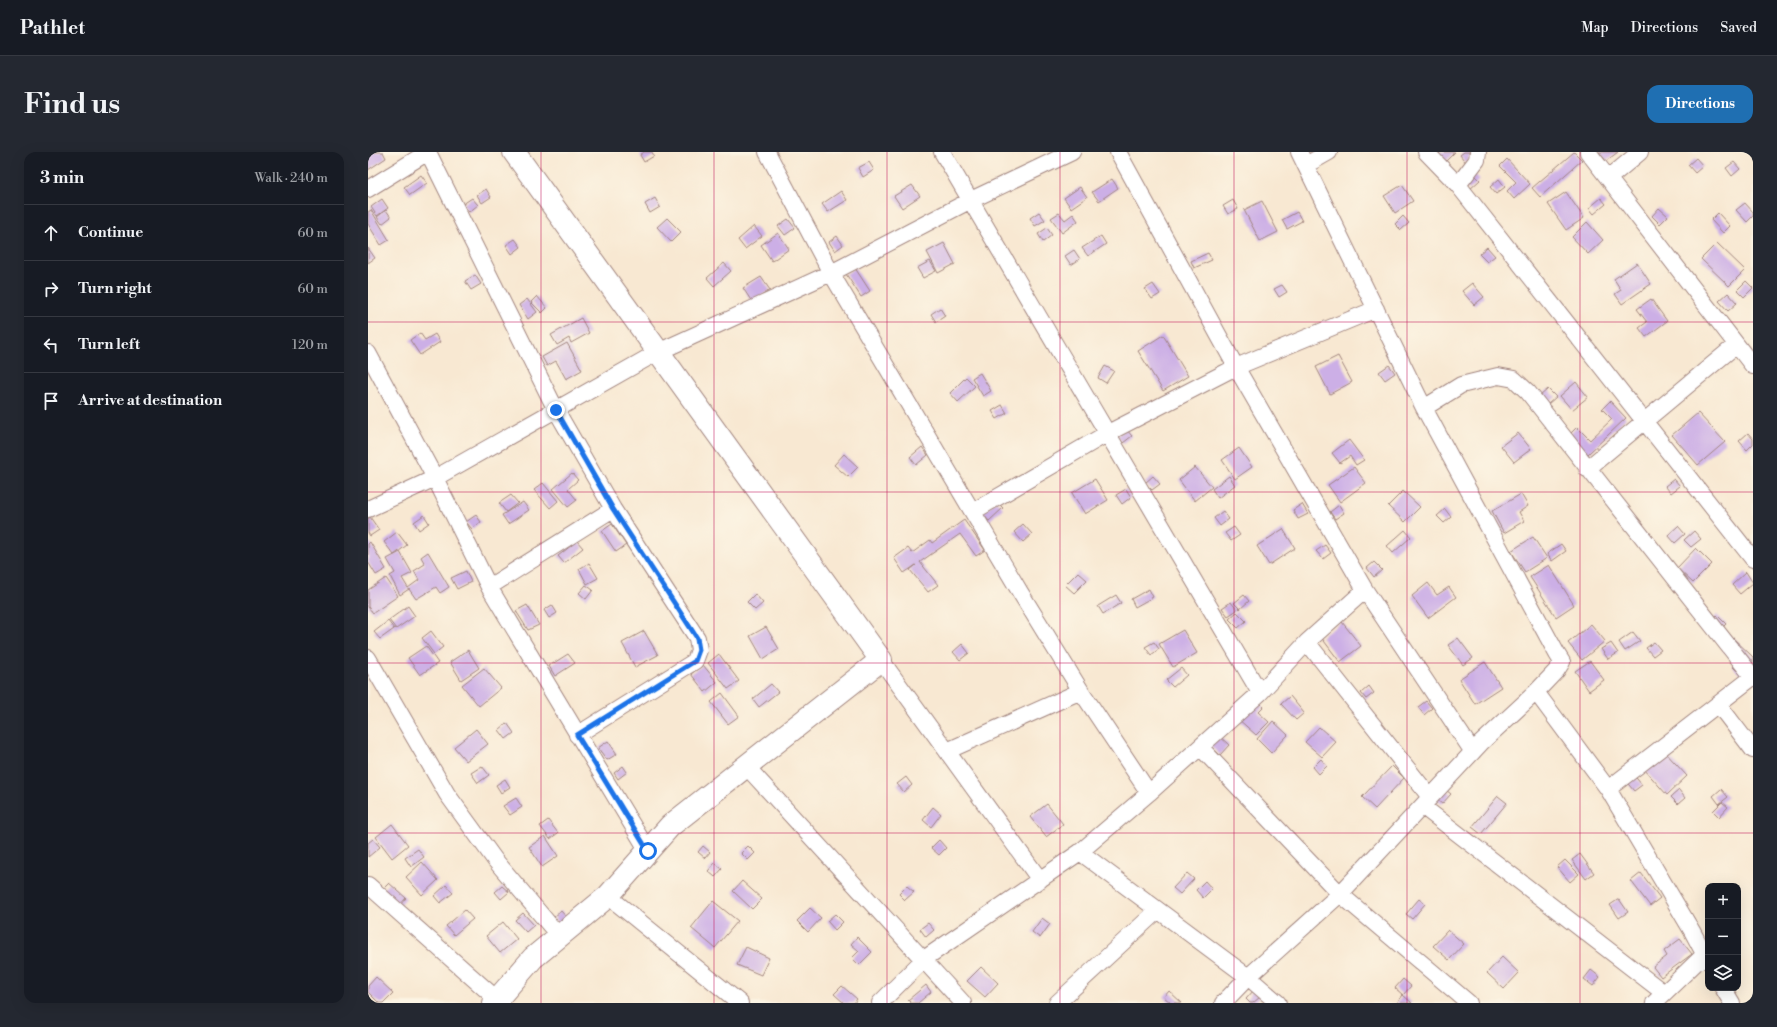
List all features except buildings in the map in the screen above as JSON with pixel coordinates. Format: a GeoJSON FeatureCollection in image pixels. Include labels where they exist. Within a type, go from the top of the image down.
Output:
{"type":"FeatureCollection","features":[{"type":"Feature","properties":{"kind":"street"},"geometry":{"type":"LineString","coordinates":[[368,189],[428,152],[556,410],[613,509],[697,638],[699,650],[695,661],[577,735]]}},
{"type":"Feature","properties":{"kind":"street"},"geometry":{"type":"LineString","coordinates":[[514,152],[1040,880]]}},
{"type":"Feature","properties":{"kind":"street"},"geometry":{"type":"LineString","coordinates":[[767,152],[831,272],[1081,691],[1149,793]]}},
{"type":"Feature","properties":{"kind":"street"},"geometry":{"type":"LineString","coordinates":[[942,152],[1260,693]]}},
{"type":"Feature","properties":{"kind":"street"},"geometry":{"type":"LineString","coordinates":[[368,509],[435,478],[658,352],[831,272],[971,200],[1072,152]]}},
{"type":"Feature","properties":{"kind":"street"},"geometry":{"type":"LineString","coordinates":[[1118,152],[1236,367],[1365,590],[1473,752]]}},
{"type":"Feature","properties":{"kind":"street"},"geometry":{"type":"LineString","coordinates":[[1223,1003],[1248,977],[1340,894],[1473,752],[1536,692],[1557,670],[1562,662],[1424,408],[1303,159],[1329,152]]}},
{"type":"Feature","properties":{"kind":"street"},"geometry":{"type":"LineString","coordinates":[[1426,152],[1458,185],[1753,559]]}},
{"type":"Feature","properties":{"kind":"street"},"geometry":{"type":"LineString","coordinates":[[1458,185],[1477,160],[1478,152]]}},
{"type":"Feature","properties":{"kind":"street"},"geometry":{"type":"LineString","coordinates":[[1588,152],[1753,366]]}},
{"type":"Feature","properties":{"kind":"street"},"geometry":{"type":"LineString","coordinates":[[1609,178],[1640,152]]}},
{"type":"Feature","properties":{"kind":"street"},"geometry":{"type":"LineString","coordinates":[[974,511],[1108,433],[1236,367],[1376,309]]}},
{"type":"Feature","properties":{"kind":"street"},"geometry":{"type":"LineString","coordinates":[[1587,469],[1736,345]]}},
{"type":"Feature","properties":{"kind":"street"},"geometry":{"type":"LineString","coordinates":[[368,353],[435,478],[489,586],[577,735],[648,851]]}},
{"type":"Feature","properties":{"kind":"street"},"geometry":{"type":"LineString","coordinates":[[1424,408],[1461,386],[1498,376],[1514,379],[1528,392],[1587,469],[1753,677],[1608,789]]}},
{"type":"Feature","properties":{"kind":"street"},"geometry":{"type":"LineString","coordinates":[[489,586],[613,509]]}},
{"type":"Feature","properties":{"kind":"street"},"geometry":{"type":"LineString","coordinates":[[880,1003],[924,959],[1080,852],[1149,793],[1260,693],[1307,642],[1365,590]]}},
{"type":"Feature","properties":{"kind":"street"},"geometry":{"type":"LineString","coordinates":[[1307,642],[1426,802],[1659,998],[1705,959]]}},
{"type":"Feature","properties":{"kind":"street"},"geometry":{"type":"LineString","coordinates":[[368,658],[447,794],[495,860],[560,936]]}},
{"type":"Feature","properties":{"kind":"street"},"geometry":{"type":"LineString","coordinates":[[368,885],[497,1002],[533,958],[608,896],[670,826],[881,660]]}},
{"type":"Feature","properties":{"kind":"street"},"geometry":{"type":"LineString","coordinates":[[947,751],[1081,691]]}},
{"type":"Feature","properties":{"kind":"street"},"geometry":{"type":"LineString","coordinates":[[1536,692],[1608,789],[1692,931],[1705,956]]}},
{"type":"Feature","properties":{"kind":"street"},"geometry":{"type":"LineString","coordinates":[[1718,704],[1753,750]]}},
{"type":"Feature","properties":{"kind":"street"},"geometry":{"type":"LineString","coordinates":[[1200,747],[1340,894],[1469,1003]]}},
{"type":"Feature","properties":{"kind":"street"},"geometry":{"type":"LineString","coordinates":[[746,766],[963,1003]]}},
{"type":"Feature","properties":{"kind":"street"},"geometry":{"type":"LineString","coordinates":[[1080,852],[1248,977],[1278,1003]]}},
{"type":"Feature","properties":{"kind":"street"},"geometry":{"type":"LineString","coordinates":[[608,896],[740,1003]]}},
{"type":"Feature","properties":{"kind":"street"},"geometry":{"type":"LineString","coordinates":[[1057,1003],[1158,910]]}},
{"type":"Feature","properties":{"kind":"street"},"geometry":{"type":"LineString","coordinates":[[1725,991],[1732,1003]]}},
{"type":"Feature","properties":{"kind":"route"},"geometry":{"type":"LineString","coordinates":[[556,410],[613,509],[697,638],[699,650],[695,661],[577,735],[648,851]]}}]}
